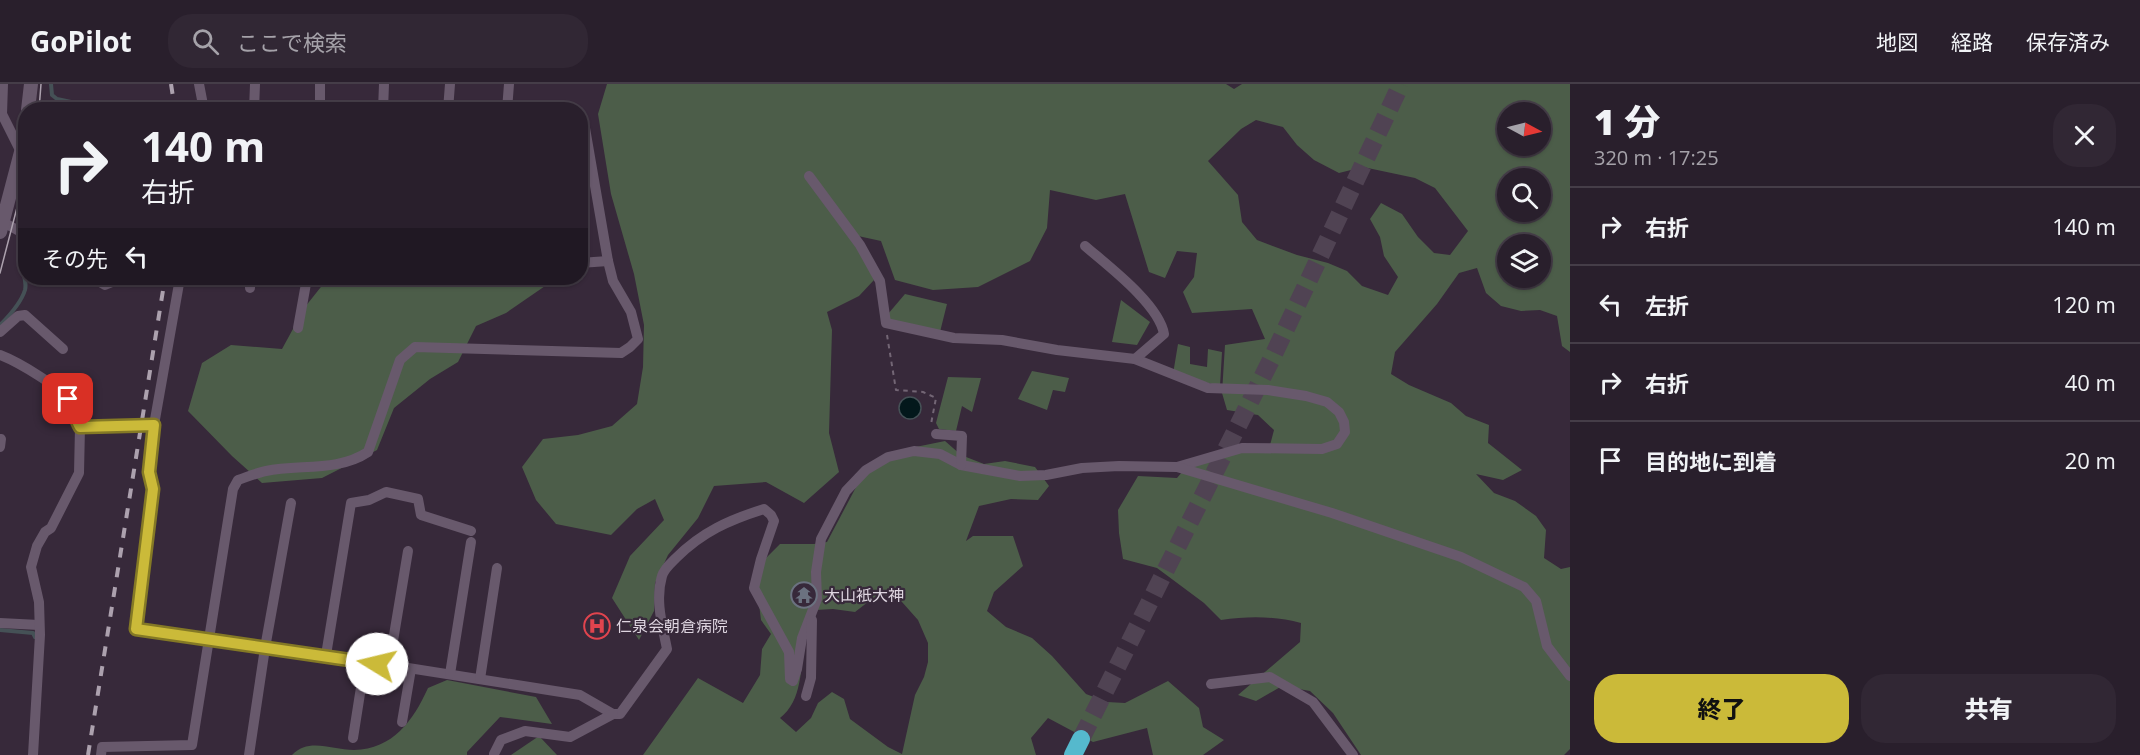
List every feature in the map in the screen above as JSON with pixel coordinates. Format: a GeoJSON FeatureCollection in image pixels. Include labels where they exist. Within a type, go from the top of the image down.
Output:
{"type":"FeatureCollection","features":[{"type":"Feature","properties":{"kind":"main road"},"geometry":{"type":"LineString","coordinates":[[29,102],[31,84]]}},
{"type":"Feature","properties":{"kind":"main road"},"geometry":{"type":"LineString","coordinates":[[1,227],[18,163]]}},
{"type":"Feature","properties":{"kind":"street"},"geometry":{"type":"LineString","coordinates":[[3,84],[2,114],[18,146]]}},
{"type":"Feature","properties":{"kind":"street"},"geometry":{"type":"LineString","coordinates":[[199,84],[202,102]]}},
{"type":"Feature","properties":{"kind":"street"},"geometry":{"type":"LineString","coordinates":[[254,102],[255,84]]}},
{"type":"Feature","properties":{"kind":"street"},"geometry":{"type":"LineString","coordinates":[[320,84],[320,102]]}},
{"type":"Feature","properties":{"kind":"street"},"geometry":{"type":"LineString","coordinates":[[383,102],[384,84]]}},
{"type":"Feature","properties":{"kind":"street"},"geometry":{"type":"LineString","coordinates":[[449,102],[450,84]]}},
{"type":"Feature","properties":{"kind":"street"},"geometry":{"type":"LineString","coordinates":[[507,102],[508,84]]}},
{"type":"Feature","properties":{"kind":"street"},"geometry":{"type":"LineString","coordinates":[[101,755],[102,747],[192,745],[232,489],[238,480],[266,471],[340,464],[358,459],[368,452],[400,360],[415,347],[621,353],[638,339],[631,312],[613,281],[588,145]]}},
{"type":"Feature","properties":{"kind":"street"},"geometry":{"type":"LineString","coordinates":[[809,176],[860,245],[880,281],[886,322],[954,338],[1002,340],[1057,350],[1135,359],[1208,388],[1268,390],[1306,396],[1327,402],[1339,412],[1344,422],[1345,432],[1337,444],[1322,449],[1242,448],[1177,467]]}},
{"type":"Feature","properties":{"kind":"street"},"geometry":{"type":"LineString","coordinates":[[1,227],[18,230]]}},
{"type":"Feature","properties":{"kind":"street"},"geometry":{"type":"LineString","coordinates":[[1084,246],[1129,284],[1162,323],[1164,333],[1135,359]]}},
{"type":"Feature","properties":{"kind":"street"},"geometry":{"type":"LineString","coordinates":[[588,262],[608,261]]}},
{"type":"Feature","properties":{"kind":"street"},"geometry":{"type":"LineString","coordinates":[[179,285],[154,425],[149,472],[153,489],[136,629],[580,694],[613,714]]}},
{"type":"Feature","properties":{"kind":"street"},"geometry":{"type":"LineString","coordinates":[[298,328],[306,285]]}},
{"type":"Feature","properties":{"kind":"street"},"geometry":{"type":"LineString","coordinates":[[0,332],[18,316],[26,315],[63,349]]}},
{"type":"Feature","properties":{"kind":"street"},"geometry":{"type":"LineString","coordinates":[[0,356],[41,377],[68,399],[72,403],[80,427],[79,473],[51,528],[45,532],[37,546],[32,563],[31,571],[39,602],[39,674],[33,755]]}},
{"type":"Feature","properties":{"kind":"street"},"geometry":{"type":"LineString","coordinates":[[80,427],[154,425]]}},
{"type":"Feature","properties":{"kind":"street"},"geometry":{"type":"LineString","coordinates":[[936,434],[962,436],[961,465]]}},
{"type":"Feature","properties":{"kind":"street"},"geometry":{"type":"LineString","coordinates":[[0,447],[1,439]]}},
{"type":"Feature","properties":{"kind":"street"},"geometry":{"type":"LineString","coordinates":[[494,754],[501,740],[525,731],[570,737],[613,714],[620,714],[667,649],[659,608],[659,588],[663,572],[690,544],[718,526],[764,509],[771,515],[774,522],[754,588],[789,652],[790,679],[793,681],[798,669],[802,638],[817,599],[816,572],[821,539],[846,491],[866,470],[888,457],[914,452],[940,454],[961,465],[1020,476],[1046,475],[1082,468],[1177,467],[1332,513],[1461,557],[1524,587],[1536,601],[1547,646],[1570,676]]}},
{"type":"Feature","properties":{"kind":"street"},"geometry":{"type":"LineString","coordinates":[[326,655],[351,503],[369,500],[386,492],[418,499],[421,515],[471,536],[450,674]]}},
{"type":"Feature","properties":{"kind":"street"},"geometry":{"type":"LineString","coordinates":[[249,755],[265,648],[291,503]]}},
{"type":"Feature","properties":{"kind":"street"},"geometry":{"type":"LineString","coordinates":[[389,665],[408,551]]}},
{"type":"Feature","properties":{"kind":"street"},"geometry":{"type":"LineString","coordinates":[[480,679],[497,568]]}},
{"type":"Feature","properties":{"kind":"street"},"geometry":{"type":"LineString","coordinates":[[806,696],[811,678],[812,614]]}},
{"type":"Feature","properties":{"kind":"street"},"geometry":{"type":"LineString","coordinates":[[0,623],[39,624]]}},
{"type":"Feature","properties":{"kind":"street"},"geometry":{"type":"LineString","coordinates":[[353,738],[365,662]]}},
{"type":"Feature","properties":{"kind":"street"},"geometry":{"type":"LineString","coordinates":[[402,722],[411,669]]}},
{"type":"Feature","properties":{"kind":"street"},"geometry":{"type":"LineString","coordinates":[[1211,684],[1270,677],[1313,702],[1353,755]]}},
{"type":"Feature","properties":{"kind":"path"},"geometry":{"type":"LineString","coordinates":[[886,322],[896,390],[923,392],[936,398],[931,425],[936,434]]}},
{"type":"Feature","properties":{"kind":"green space"},"geometry":{"type":"Polygon","coordinates":[[[607,84],[1226,84],[1234,89],[1242,84],[1570,84],[1570,352],[1562,346],[1557,316],[1540,310],[1521,311],[1501,306],[1486,293],[1477,268],[1459,273],[1437,304],[1395,352],[1391,374],[1409,385],[1451,403],[1466,416],[1489,425],[1488,443],[1522,470],[1503,480],[1476,474],[1494,493],[1515,501],[1536,516],[1546,530],[1544,558],[1561,569],[1570,567],[1570,749],[1564,755],[1361,755],[1333,713],[1310,691],[1282,686],[1256,701],[1238,695],[1300,642],[1301,623],[1261,617],[1221,620],[1204,603],[1157,568],[1123,559],[1118,510],[1138,476],[1177,478],[1193,459],[1269,449],[1274,430],[1258,415],[1227,410],[1222,393],[1225,345],[1265,339],[1252,309],[1192,313],[1183,292],[1194,277],[1197,253],[1177,251],[1165,278],[1149,272],[1125,194],[1096,200],[1050,190],[1047,228],[1030,261],[978,287],[933,290],[895,280],[881,241],[858,236],[874,280],[859,296],[827,312],[832,330],[829,433],[839,472],[804,503],[766,482],[714,486],[698,518],[668,555],[655,583],[654,611],[639,640],[612,598],[630,556],[664,520],[655,499],[637,509],[611,535],[556,524],[536,500],[522,467],[543,439],[578,435],[612,426],[637,404],[643,367],[644,325],[634,274],[611,194],[598,114],[607,84]],[[1256,120],[1241,129],[1208,161],[1238,195],[1242,222],[1257,240],[1297,255],[1328,263],[1347,271],[1362,286],[1388,295],[1398,277],[1384,256],[1380,237],[1370,219],[1381,203],[1402,214],[1418,237],[1434,253],[1450,255],[1468,231],[1435,188],[1415,178],[1363,167],[1339,173],[1314,160],[1297,145],[1283,127],[1256,120]]]}},
{"type":"Feature","properties":{"kind":"green space"},"geometry":{"type":"Polygon","coordinates":[[[322,285],[547,285],[506,313],[476,326],[458,362],[430,379],[394,408],[377,450],[322,478],[262,483],[188,411],[202,363],[231,345],[282,349],[305,307],[322,285]]]}},
{"type":"Feature","properties":{"kind":"green space"},"geometry":{"type":"Polygon","coordinates":[[[905,294],[947,304],[940,332],[888,320],[888,314],[905,294]]]}},
{"type":"Feature","properties":{"kind":"green space"},"geometry":{"type":"Polygon","coordinates":[[[1121,300],[1150,322],[1137,345],[1112,342],[1121,300]]]}},
{"type":"Feature","properties":{"kind":"green space"},"geometry":{"type":"Polygon","coordinates":[[[1178,344],[1190,347],[1190,364],[1207,367],[1208,349],[1222,352],[1220,386],[1173,374],[1178,344]]]}},
{"type":"Feature","properties":{"kind":"green space"},"geometry":{"type":"Polygon","coordinates":[[[1032,371],[1069,378],[1065,392],[1053,390],[1047,410],[1018,399],[1032,371]]]}},
{"type":"Feature","properties":{"kind":"green space"},"geometry":{"type":"Polygon","coordinates":[[[948,377],[981,378],[972,412],[962,406],[956,431],[939,429],[936,423],[948,377]]]}},
{"type":"Feature","properties":{"kind":"green space"},"geometry":{"type":"Polygon","coordinates":[[[945,441],[961,455],[984,464],[1005,461],[1035,467],[1049,486],[1038,500],[1011,499],[979,506],[966,541],[973,536],[1013,536],[1023,566],[994,592],[987,611],[1006,627],[1032,638],[1052,656],[1086,694],[1107,702],[1125,703],[1168,681],[1199,708],[1203,727],[1224,740],[1203,755],[1153,755],[1147,728],[1093,742],[1048,718],[1031,738],[1036,755],[643,755],[698,678],[743,703],[760,675],[762,649],[771,634],[761,620],[757,588],[765,559],[780,544],[827,542],[863,474],[891,452],[945,441]],[[884,595],[868,602],[855,612],[833,609],[816,610],[806,638],[797,693],[787,711],[780,718],[796,732],[811,718],[818,703],[832,692],[844,699],[850,719],[888,747],[902,754],[915,695],[928,662],[928,643],[918,620],[902,602],[884,595]]]}},
{"type":"Feature","properties":{"kind":"green space"},"geometry":{"type":"Polygon","coordinates":[[[447,680],[536,697],[552,724],[500,717],[467,752],[467,755],[292,755],[306,747],[313,746],[354,750],[380,745],[391,739],[408,722],[428,688],[447,680]]]}},
{"type":"Feature","properties":{"kind":"green space"},"geometry":{"type":"Polygon","coordinates":[[[539,736],[557,755],[511,755],[539,736]]]}},
{"type":"Feature","properties":{"kind":"shaded area"},"geometry":{"type":"Polygon","coordinates":[[[910,397],[918,400],[921,408],[918,416],[910,419],[902,416],[899,408],[902,400],[910,397]]]}},
{"type":"Feature","properties":{"kind":"waterway"},"geometry":{"type":"LineString","coordinates":[[51,84],[52,95],[57,99],[71,102]]}},
{"type":"Feature","properties":{"kind":"waterway"},"geometry":{"type":"LineString","coordinates":[[0,325],[18,304],[26,285]]}},
{"type":"Feature","properties":{"kind":"waterway"},"geometry":{"type":"LineString","coordinates":[[0,630],[33,633],[35,637]]}},
{"type":"Feature","properties":{"kind":"tunnel"},"geometry":{"type":"LineString","coordinates":[[1081,739],[1273,356],[1401,84]]}},
{"type":"Feature","properties":{"kind":"tram line"},"geometry":{"type":"LineString","coordinates":[[40,102],[41,84]]}},
{"type":"Feature","properties":{"kind":"tram line"},"geometry":{"type":"LineString","coordinates":[[0,273],[18,204]]}},
{"type":"Feature","properties":{"kind":"railway"},"geometry":{"type":"LineString","coordinates":[[171,84],[174,102]]}},
{"type":"Feature","properties":{"kind":"railway"},"geometry":{"type":"LineString","coordinates":[[88,755],[164,285]]}},
{"type":"Feature","properties":{"kind":"place","name":"大山衹大神"},"geometry":{"type":"Point","coordinates":[804,595]}},
{"type":"Feature","properties":{"kind":"place","name":"仁泉会朝倉病院"},"geometry":{"type":"Point","coordinates":[597,626]}},
{"type":"Feature","properties":{"kind":"route"},"geometry":{"type":"LineString","coordinates":[[68,399],[72,403],[80,427],[154,425],[149,472],[153,489],[136,629],[377,664]]}}]}
